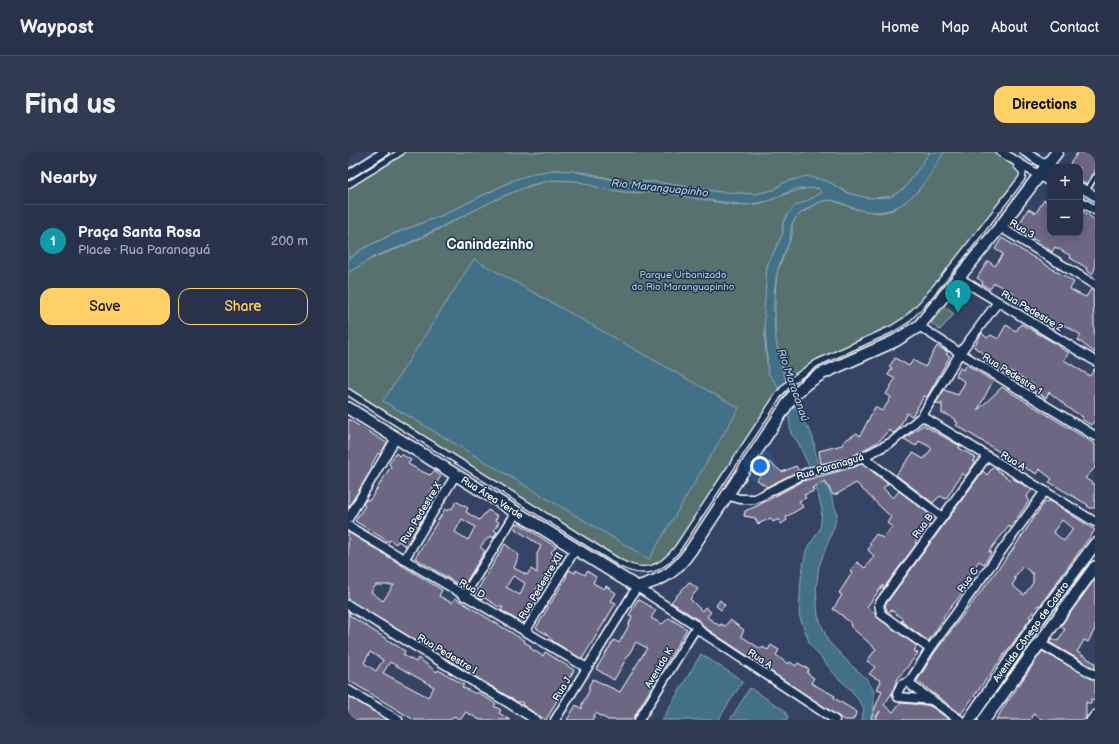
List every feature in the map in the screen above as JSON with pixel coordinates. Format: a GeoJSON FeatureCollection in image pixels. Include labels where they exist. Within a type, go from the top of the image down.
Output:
{"type":"FeatureCollection","features":[{"type":"Feature","properties":{"kind":"main road"},"geometry":{"type":"LineString","coordinates":[[1048,164],[1057,152]]}},
{"type":"Feature","properties":{"kind":"main road"},"geometry":{"type":"LineString","coordinates":[[637,587],[664,578],[680,566],[792,397],[807,383],[821,374],[895,341],[919,326],[1000,227],[1047,166]]}},
{"type":"Feature","properties":{"kind":"main road","name":"Rua Área Verde"},"geometry":{"type":"LineString","coordinates":[[348,408],[637,587]]}},
{"type":"Feature","properties":{"kind":"main road","name":"Avenida Cônego de Castro"},"geometry":{"type":"LineString","coordinates":[[969,720],[1036,623],[1095,544]]}},
{"type":"Feature","properties":{"kind":"main road","name":"Avenida Cônego de Castro"},"geometry":{"type":"LineString","coordinates":[[984,720],[1095,567]]}},
{"type":"Feature","properties":{"kind":"main road"},"geometry":{"type":"LineString","coordinates":[[1036,623],[1048,630]]}},
{"type":"Feature","properties":{"kind":"street"},"geometry":{"type":"LineString","coordinates":[[348,176],[384,152]]}},
{"type":"Feature","properties":{"kind":"street"},"geometry":{"type":"LineString","coordinates":[[348,185],[401,152]]}},
{"type":"Feature","properties":{"kind":"street"},"geometry":{"type":"LineString","coordinates":[[348,392],[627,567],[642,570],[660,566],[677,550],[780,392],[817,363],[892,330],[916,312],[960,258],[1023,176],[1022,169],[994,152]]}},
{"type":"Feature","properties":{"kind":"street"},"geometry":{"type":"LineString","coordinates":[[1001,152],[1047,180]]}},
{"type":"Feature","properties":{"kind":"street"},"geometry":{"type":"LineString","coordinates":[[1025,152],[1047,166]]}},
{"type":"Feature","properties":{"kind":"street"},"geometry":{"type":"LineString","coordinates":[[1048,164],[1052,152]]}},
{"type":"Feature","properties":{"kind":"street"},"geometry":{"type":"LineString","coordinates":[[1083,189],[1095,196]]}},
{"type":"Feature","properties":{"kind":"street"},"geometry":{"type":"LineString","coordinates":[[1083,203],[1095,210]]}},
{"type":"Feature","properties":{"kind":"street","name":"Rua 3"},"geometry":{"type":"LineString","coordinates":[[1000,227],[1095,285]]}},
{"type":"Feature","properties":{"kind":"street","name":"Rua Pedestre 2"},"geometry":{"type":"LineString","coordinates":[[959,278],[1095,361]]}},
{"type":"Feature","properties":{"kind":"street","name":"Rua Paranaguá"},"geometry":{"type":"LineString","coordinates":[[726,495],[740,499],[755,499],[808,472],[853,462],[864,458],[892,442],[922,416],[960,353],[998,302]]}},
{"type":"Feature","properties":{"kind":"street","name":"Rua Pedestre 1"},"geometry":{"type":"LineString","coordinates":[[919,326],[1095,436]]}},
{"type":"Feature","properties":{"kind":"street","name":"Rua A"},"geometry":{"type":"LineString","coordinates":[[922,416],[1095,522]]}},
{"type":"Feature","properties":{"kind":"street"},"geometry":{"type":"LineString","coordinates":[[348,519],[396,438]]}},
{"type":"Feature","properties":{"kind":"street","name":"Rua B"},"geometry":{"type":"LineString","coordinates":[[930,649],[881,614],[878,608],[880,602],[987,456]]}},
{"type":"Feature","properties":{"kind":"street"},"geometry":{"type":"LineString","coordinates":[[864,458],[942,517]]}},
{"type":"Feature","properties":{"kind":"street","name":"Rua Pedestre X"},"geometry":{"type":"LineString","coordinates":[[404,560],[456,476]]}},
{"type":"Feature","properties":{"kind":"street","name":"Rua C"},"geometry":{"type":"LineString","coordinates":[[932,700],[898,697],[898,689],[910,682],[930,649],[1045,491]]}},
{"type":"Feature","properties":{"kind":"street"},"geometry":{"type":"LineString","coordinates":[[464,596],[516,513]]}},
{"type":"Feature","properties":{"kind":"street","name":"Rua D"},"geometry":{"type":"LineString","coordinates":[[348,526],[587,668]]}},
{"type":"Feature","properties":{"kind":"street","name":"Rua Pedestre XII"},"geometry":{"type":"LineString","coordinates":[[525,632],[575,550]]}},
{"type":"Feature","properties":{"kind":"street"},"geometry":{"type":"LineString","coordinates":[[587,668],[637,587]]}},
{"type":"Feature","properties":{"kind":"street","name":"Rua Área Verde"},"geometry":{"type":"LineString","coordinates":[[637,587],[696,626]]}},
{"type":"Feature","properties":{"kind":"street","name":"Rua Pedestre I"},"geometry":{"type":"LineString","coordinates":[[348,605],[536,720]]}},
{"type":"Feature","properties":{"kind":"street","name":"Rua A"},"geometry":{"type":"LineString","coordinates":[[696,626],[700,631],[835,720]]}},
{"type":"Feature","properties":{"kind":"street","name":"Avenida K"},"geometry":{"type":"LineString","coordinates":[[639,720],[696,626]]}},
{"type":"Feature","properties":{"kind":"street"},"geometry":{"type":"LineString","coordinates":[[1039,643],[1095,675]]}},
{"type":"Feature","properties":{"kind":"street","name":"Rua J"},"geometry":{"type":"LineString","coordinates":[[555,720],[587,668]]}},
{"type":"Feature","properties":{"kind":"street"},"geometry":{"type":"LineString","coordinates":[[910,682],[960,720]]}},
{"type":"Feature","properties":{"kind":"street"},"geometry":{"type":"LineString","coordinates":[[348,690],[398,720]]}},
{"type":"Feature","properties":{"kind":"street"},"geometry":{"type":"LineString","coordinates":[[1091,720],[1095,715]]}},
{"type":"Feature","properties":{"kind":"lane"},"geometry":{"type":"LineString","coordinates":[[1083,189],[1095,177]]}},
{"type":"Feature","properties":{"kind":"green space"},"geometry":{"type":"Polygon","coordinates":[[[401,152],[930,152],[905,188],[891,197],[867,198],[848,193],[827,181],[783,183],[774,190],[755,194],[720,192],[656,182],[623,182],[588,173],[555,170],[514,180],[441,216],[393,234],[362,249],[348,260],[348,185],[401,152]]]}},
{"type":"Feature","properties":{"kind":"green space"},"geometry":{"type":"Polygon","coordinates":[[[944,152],[994,152],[1022,169],[1023,176],[906,320],[817,363],[787,385],[775,338],[775,294],[777,272],[792,235],[792,224],[798,215],[820,202],[829,199],[856,209],[879,213],[893,210],[918,191],[944,152]]]}},
{"type":"Feature","properties":{"kind":"green space","name":"Parque Urbanizado do Rio Maranguapinho"},"geometry":{"type":"Polygon","coordinates":[[[552,180],[576,181],[624,192],[669,193],[716,202],[745,205],[764,202],[790,192],[808,188],[818,188],[822,192],[804,203],[783,223],[783,233],[767,266],[765,340],[768,373],[776,383],[780,393],[677,549],[660,566],[634,569],[348,392],[348,273],[369,260],[406,245],[495,200],[533,185],[552,180]]]}},
{"type":"Feature","properties":{"kind":"green space"},"geometry":{"type":"Polygon","coordinates":[[[945,307],[954,314],[940,330],[931,323],[945,307]]]}},
{"type":"Feature","properties":{"kind":"water","name":"Rio Maranguapinho"},"geometry":{"type":"Polygon","coordinates":[[[930,152],[944,152],[936,166],[918,190],[908,200],[896,207],[883,211],[868,211],[828,200],[820,202],[804,211],[794,220],[792,224],[789,242],[777,273],[774,320],[778,352],[786,382],[797,410],[813,438],[819,467],[810,469],[798,442],[791,434],[789,417],[780,393],[776,383],[768,373],[764,312],[767,266],[783,233],[783,223],[787,215],[795,206],[813,198],[821,192],[818,188],[795,189],[768,201],[746,205],[691,198],[669,193],[626,192],[603,189],[577,181],[552,180],[531,185],[501,197],[405,245],[375,256],[348,273],[348,260],[362,249],[393,234],[441,216],[514,180],[535,173],[555,170],[572,171],[623,182],[656,182],[720,192],[755,194],[774,190],[783,183],[806,176],[827,181],[848,193],[867,198],[890,197],[905,188],[930,152]]]}},
{"type":"Feature","properties":{"kind":"water"},"geometry":{"type":"Polygon","coordinates":[[[474,259],[739,408],[649,559],[383,401],[474,259]]]}},
{"type":"Feature","properties":{"kind":"water"},"geometry":{"type":"Polygon","coordinates":[[[822,476],[830,492],[837,514],[834,527],[819,566],[816,590],[818,616],[828,641],[866,678],[874,691],[874,720],[862,720],[864,708],[852,691],[837,677],[810,644],[799,615],[801,578],[806,551],[820,529],[822,510],[814,478],[822,476]]]}},
{"type":"Feature","properties":{"kind":"water"},"geometry":{"type":"Polygon","coordinates":[[[701,654],[743,681],[718,720],[662,720],[701,654]]]}},
{"type":"Feature","properties":{"kind":"water"},"geometry":{"type":"Polygon","coordinates":[[[750,688],[784,710],[788,717],[786,720],[730,720],[750,688]]]}},
{"type":"Feature","properties":{"kind":"building"},"geometry":{"type":"Polygon","coordinates":[[[1078,152],[1090,152],[1095,155],[1095,174],[1086,184],[1083,182],[1083,164],[1070,164],[1078,152]]]}},
{"type":"Feature","properties":{"kind":"building"},"geometry":{"type":"Polygon","coordinates":[[[1044,200],[1047,202],[1047,236],[1083,236],[1083,211],[1095,220],[1095,269],[1092,274],[1086,270],[1087,268],[1070,258],[1071,256],[1055,247],[1052,252],[1037,241],[1016,230],[1028,209],[1036,213],[1044,200]]]}},
{"type":"Feature","properties":{"kind":"building"},"geometry":{"type":"Polygon","coordinates":[[[1002,238],[1074,282],[1070,289],[1077,293],[1086,297],[1091,289],[1093,290],[1095,353],[1078,340],[1081,335],[1062,324],[1058,330],[1048,325],[1048,319],[1010,299],[1015,294],[994,283],[990,289],[982,284],[983,282],[977,278],[988,261],[995,266],[1003,254],[995,249],[1002,238]]]}},
{"type":"Feature","properties":{"kind":"building"},"geometry":{"type":"Polygon","coordinates":[[[1021,324],[1060,346],[1059,347],[1069,353],[1064,360],[1090,376],[1095,368],[1095,423],[1093,422],[1091,425],[1081,419],[1083,417],[1065,406],[1049,392],[1046,398],[1033,390],[1035,386],[1016,374],[1006,369],[1004,372],[985,360],[987,356],[974,347],[982,333],[987,338],[991,335],[998,339],[1006,325],[1016,331],[1021,324]]]}},
{"type":"Feature","properties":{"kind":"building"},"geometry":{"type":"Polygon","coordinates":[[[937,346],[948,352],[946,354],[950,356],[927,397],[924,396],[912,416],[907,413],[897,431],[893,433],[889,430],[879,441],[851,457],[821,464],[819,451],[842,445],[844,441],[857,433],[860,436],[875,407],[882,411],[887,404],[891,397],[886,394],[895,379],[888,375],[892,368],[889,367],[895,358],[909,366],[913,360],[925,367],[937,346]]]}},
{"type":"Feature","properties":{"kind":"building"},"geometry":{"type":"Polygon","coordinates":[[[967,365],[993,381],[977,411],[1002,387],[1095,444],[1095,468],[1085,478],[1095,485],[1095,508],[1090,508],[1087,506],[1088,505],[1049,482],[1052,479],[1039,469],[1037,474],[1027,469],[956,425],[958,423],[955,421],[956,420],[946,414],[942,414],[942,403],[940,405],[936,403],[944,390],[958,395],[965,382],[956,376],[960,368],[963,370],[967,365]]]}},
{"type":"Feature","properties":{"kind":"building"},"geometry":{"type":"Polygon","coordinates":[[[348,419],[387,443],[380,455],[378,453],[371,466],[373,467],[348,508],[348,419]]]}},
{"type":"Feature","properties":{"kind":"building"},"geometry":{"type":"Polygon","coordinates":[[[923,425],[960,446],[959,448],[976,458],[973,461],[975,463],[966,476],[962,473],[946,499],[940,496],[933,503],[896,475],[913,453],[924,459],[932,448],[919,441],[916,446],[904,439],[923,425]]]}},
{"type":"Feature","properties":{"kind":"building"},"geometry":{"type":"Polygon","coordinates":[[[396,453],[399,456],[401,454],[411,460],[408,464],[423,472],[430,475],[434,471],[441,476],[430,493],[433,495],[430,499],[433,501],[406,546],[398,541],[396,544],[390,540],[389,542],[355,521],[365,506],[363,504],[366,500],[370,500],[391,466],[389,464],[396,453]]]}},
{"type":"Feature","properties":{"kind":"building"},"geometry":{"type":"Polygon","coordinates":[[[769,462],[782,472],[796,466],[799,471],[767,487],[757,480],[769,462]]]}},
{"type":"Feature","properties":{"kind":"building"},"geometry":{"type":"Polygon","coordinates":[[[862,463],[888,484],[883,488],[893,498],[899,491],[933,517],[929,523],[930,524],[915,542],[917,543],[883,589],[883,585],[867,607],[875,613],[878,618],[917,646],[914,651],[918,653],[897,680],[892,693],[884,705],[893,712],[900,703],[926,705],[932,707],[950,720],[880,720],[876,718],[880,711],[874,720],[871,718],[882,691],[877,689],[881,681],[869,674],[875,667],[867,661],[876,649],[851,627],[850,622],[833,609],[842,595],[839,593],[857,562],[865,568],[874,556],[868,550],[871,545],[869,544],[876,534],[883,538],[892,527],[887,523],[891,517],[856,483],[833,495],[825,481],[812,488],[814,491],[804,495],[806,498],[799,501],[803,507],[786,517],[787,520],[781,524],[779,519],[773,522],[771,518],[758,524],[755,518],[744,516],[745,511],[803,481],[854,467],[862,463]]]}},
{"type":"Feature","properties":{"kind":"building"},"geometry":{"type":"Polygon","coordinates":[[[993,467],[1010,480],[1012,478],[1032,490],[1027,496],[1029,501],[1010,528],[1009,526],[990,550],[989,552],[992,552],[984,564],[979,561],[966,579],[971,582],[943,617],[944,618],[938,628],[928,641],[901,621],[903,619],[891,610],[888,613],[885,605],[983,471],[987,475],[993,467]]]}},
{"type":"Feature","properties":{"kind":"building"},"geometry":{"type":"Polygon","coordinates":[[[456,501],[468,508],[466,512],[479,520],[488,510],[498,516],[495,520],[499,522],[494,530],[497,532],[493,538],[490,536],[480,547],[485,551],[463,587],[415,558],[445,509],[448,511],[450,508],[452,509],[456,501]],[[462,519],[455,532],[468,540],[475,527],[462,519]]]}},
{"type":"Feature","properties":{"kind":"building"},"geometry":{"type":"Polygon","coordinates":[[[1050,501],[1095,530],[1040,606],[1038,605],[1029,617],[1031,618],[961,714],[917,681],[935,652],[1011,552],[1045,502],[1050,501]],[[1062,520],[1053,532],[1064,541],[1073,529],[1062,520]],[[1023,566],[1014,578],[1016,579],[1012,585],[1024,595],[1033,583],[1033,574],[1023,566]]]}},
{"type":"Feature","properties":{"kind":"building"},"geometry":{"type":"Polygon","coordinates":[[[518,523],[556,547],[551,552],[555,557],[554,559],[561,563],[556,570],[551,566],[536,590],[541,593],[523,624],[501,610],[503,607],[499,607],[475,594],[505,544],[519,555],[514,568],[527,575],[531,569],[537,573],[537,554],[541,546],[515,529],[518,523]],[[513,576],[506,587],[520,595],[525,583],[513,576]]]}},
{"type":"Feature","properties":{"kind":"building"},"geometry":{"type":"Polygon","coordinates":[[[348,532],[442,590],[439,596],[452,603],[455,598],[525,641],[524,642],[531,646],[530,648],[543,656],[545,652],[574,670],[546,720],[522,705],[523,702],[517,702],[445,658],[447,655],[434,647],[432,650],[348,600],[348,532]],[[376,585],[371,592],[383,601],[394,585],[376,585]]]}},
{"type":"Feature","properties":{"kind":"building"},"geometry":{"type":"Polygon","coordinates":[[[569,570],[575,573],[576,570],[585,575],[587,571],[596,577],[593,583],[604,589],[606,586],[616,593],[611,601],[616,603],[582,659],[554,642],[546,634],[536,628],[567,576],[569,570]]]}},
{"type":"Feature","properties":{"kind":"building"},"geometry":{"type":"Polygon","coordinates":[[[1095,579],[1095,629],[1088,642],[1084,640],[1077,652],[1095,663],[1095,669],[1049,642],[1052,638],[1058,641],[1065,629],[1060,627],[1095,579]]]}},
{"type":"Feature","properties":{"kind":"building"},"geometry":{"type":"Polygon","coordinates":[[[689,582],[698,589],[690,599],[702,611],[705,607],[711,612],[707,617],[720,626],[721,624],[725,626],[730,620],[744,630],[741,636],[761,649],[762,647],[768,650],[771,645],[779,650],[776,655],[788,664],[790,662],[796,666],[798,663],[809,669],[807,673],[814,678],[811,683],[835,696],[834,698],[857,712],[853,720],[844,720],[704,627],[700,621],[671,602],[689,582]]]}},
{"type":"Feature","properties":{"kind":"building"},"geometry":{"type":"Polygon","coordinates":[[[638,599],[656,610],[651,618],[662,624],[669,618],[687,629],[632,720],[608,720],[596,713],[592,720],[567,720],[576,705],[582,709],[582,704],[589,691],[589,685],[593,679],[620,692],[647,648],[636,642],[614,680],[596,669],[614,640],[619,643],[632,616],[629,615],[638,599]]]}},
{"type":"Feature","properties":{"kind":"building"},"geometry":{"type":"Polygon","coordinates":[[[720,600],[725,605],[721,610],[716,606],[720,600]]]}},
{"type":"Feature","properties":{"kind":"building"},"geometry":{"type":"Polygon","coordinates":[[[348,611],[350,613],[349,615],[405,651],[403,655],[416,662],[418,658],[437,672],[438,670],[464,685],[462,687],[476,694],[477,692],[496,704],[494,706],[501,710],[499,713],[510,720],[480,720],[466,712],[460,720],[454,716],[451,720],[414,720],[348,680],[348,611]],[[370,652],[364,663],[376,671],[383,660],[370,652]],[[390,662],[383,673],[428,697],[434,687],[390,662]]]}},
{"type":"Feature","properties":{"kind":"building"},"geometry":{"type":"Polygon","coordinates":[[[1042,651],[1095,680],[1095,701],[1091,699],[1091,704],[1086,702],[1086,717],[1084,720],[1043,720],[1033,714],[1030,720],[996,720],[1008,700],[1042,651]]]}},
{"type":"Feature","properties":{"kind":"building"},"geometry":{"type":"Polygon","coordinates":[[[348,696],[383,717],[387,720],[348,720],[348,696]]]}},
{"type":"Feature","properties":{"kind":"place","name":"Praça Santa Rosa"},"geometry":{"type":"Point","coordinates":[958,313]}},
{"type":"Feature","properties":{"kind":"district","name":"Canindezinho"},"geometry":{"type":"Point","coordinates":[490,244]}},
{"type":"Feature","properties":{"kind":"water label","name":"Rio Maracanaú"},"geometry":{"type":"Point","coordinates":[793,385]}}]}
